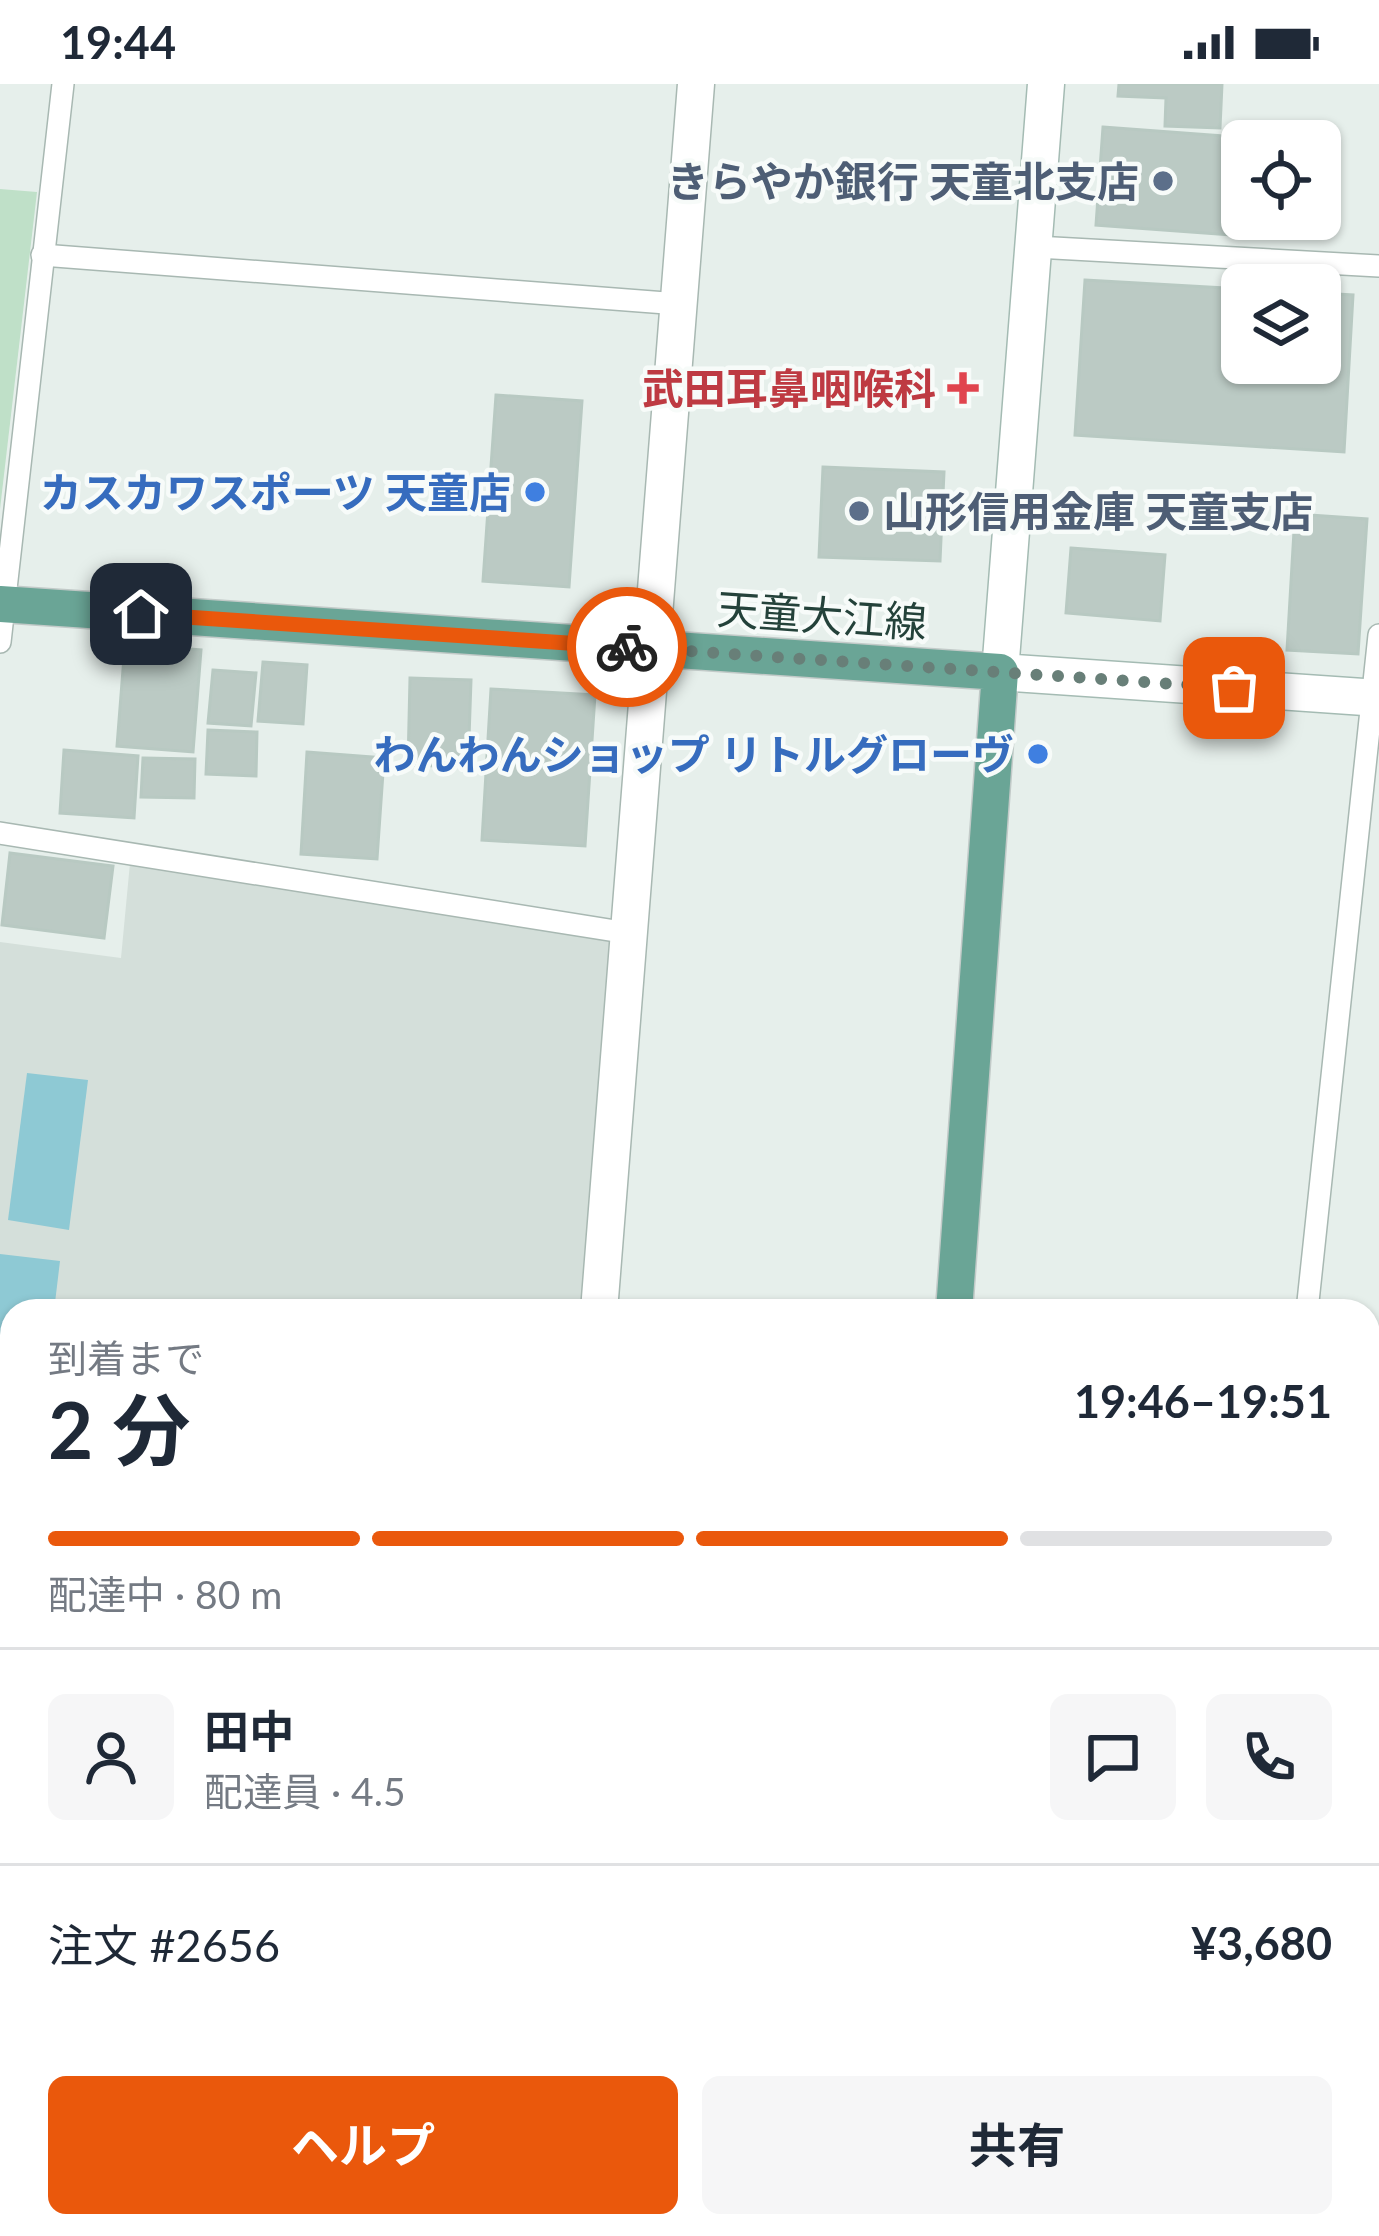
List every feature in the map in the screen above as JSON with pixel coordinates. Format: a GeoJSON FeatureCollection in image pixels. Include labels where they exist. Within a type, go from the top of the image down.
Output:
{"type":"FeatureCollection","features":[{"type":"Feature","properties":{"kind":"main road","name":"天童大江線"},"geometry":{"type":"LineString","coordinates":[[1,604],[1000,672]]}},
{"type":"Feature","properties":{"kind":"main road"},"geometry":{"type":"LineString","coordinates":[[955,1299],[1000,672]]}},
{"type":"Feature","properties":{"kind":"street"},"geometry":{"type":"LineString","coordinates":[[600,1299],[696,84]]}},
{"type":"Feature","properties":{"kind":"street"},"geometry":{"type":"LineString","coordinates":[[1046,84],[1000,672],[1377,698]]}},
{"type":"Feature","properties":{"kind":"lane"},"geometry":{"type":"LineString","coordinates":[[0,642],[63,84]]}},
{"type":"Feature","properties":{"kind":"lane"},"geometry":{"type":"LineString","coordinates":[[1036,248],[1379,266]]}},
{"type":"Feature","properties":{"kind":"lane"},"geometry":{"type":"LineString","coordinates":[[42,254],[679,304]]}},
{"type":"Feature","properties":{"kind":"lane"},"geometry":{"type":"LineString","coordinates":[[1308,1299],[1377,698],[1379,635]]}},
{"type":"Feature","properties":{"kind":"lane"},"geometry":{"type":"LineString","coordinates":[[0,833],[628,933]]}},
{"type":"Feature","properties":{"kind":"shaded area"},"geometry":{"type":"Polygon","coordinates":[[[130,863],[618,941],[588,1299],[0,1299],[0,942],[121,958],[130,863]]]}},
{"type":"Feature","properties":{"kind":"green space"},"geometry":{"type":"Polygon","coordinates":[[[0,189],[37,192],[0,509],[0,189]]]}},
{"type":"Feature","properties":{"kind":"water"},"geometry":{"type":"Polygon","coordinates":[[[27,1073],[88,1080],[69,1230],[8,1220],[27,1073]]]}},
{"type":"Feature","properties":{"kind":"water"},"geometry":{"type":"Polygon","coordinates":[[[0,1254],[60,1261],[55,1299],[0,1299],[0,1254]]]}},
{"type":"Feature","properties":{"kind":"building"},"geometry":{"type":"Polygon","coordinates":[[[1119,84],[1222,84],[1220,128],[1165,126],[1166,98],[1118,96],[1119,84]]]}},
{"type":"Feature","properties":{"kind":"building"},"geometry":{"type":"Polygon","coordinates":[[[1103,127],[1221,136],[1221,234],[1096,225],[1103,127]]]}},
{"type":"Feature","properties":{"kind":"building"},"geometry":{"type":"Polygon","coordinates":[[[1085,280],[1221,288],[1221,384],[1341,384],[1341,294],[1353,295],[1344,452],[1075,435],[1085,280]]]}},
{"type":"Feature","properties":{"kind":"building"},"geometry":{"type":"Polygon","coordinates":[[[496,395],[582,401],[569,587],[483,581],[496,395]]]}},
{"type":"Feature","properties":{"kind":"building"},"geometry":{"type":"Polygon","coordinates":[[[823,467],[944,472],[940,561],[819,557],[823,467]]]}},
{"type":"Feature","properties":{"kind":"building"},"geometry":{"type":"Polygon","coordinates":[[[1295,514],[1367,519],[1358,654],[1287,650],[1295,514]]]}},
{"type":"Feature","properties":{"kind":"building"},"geometry":{"type":"Polygon","coordinates":[[[1071,548],[1165,555],[1160,621],[1066,613],[1071,548]]]}},
{"type":"Feature","properties":{"kind":"building"},"geometry":{"type":"Polygon","coordinates":[[[125,644],[201,650],[193,752],[117,746],[125,644]]]}},
{"type":"Feature","properties":{"kind":"building"},"geometry":{"type":"Polygon","coordinates":[[[263,662],[307,665],[303,724],[258,721],[263,662]]]}},
{"type":"Feature","properties":{"kind":"building"},"geometry":{"type":"Polygon","coordinates":[[[213,670],[256,673],[251,726],[208,723],[213,670]]]}},
{"type":"Feature","properties":{"kind":"building"},"geometry":{"type":"Polygon","coordinates":[[[410,678],[471,680],[468,767],[408,765],[410,678]]]}},
{"type":"Feature","properties":{"kind":"building"},"geometry":{"type":"Polygon","coordinates":[[[491,689],[595,695],[585,846],[482,840],[491,689]]]}},
{"type":"Feature","properties":{"kind":"building"},"geometry":{"type":"Polygon","coordinates":[[[208,730],[257,732],[256,776],[206,774],[208,730]]]}},
{"type":"Feature","properties":{"kind":"building"},"geometry":{"type":"Polygon","coordinates":[[[64,750],[138,756],[134,818],[60,813],[64,750]]]}},
{"type":"Feature","properties":{"kind":"building"},"geometry":{"type":"Polygon","coordinates":[[[307,752],[384,758],[377,859],[301,854],[307,752]]]}},
{"type":"Feature","properties":{"kind":"building"},"geometry":{"type":"Polygon","coordinates":[[[143,758],[195,759],[194,798],[141,797],[143,758]]]}},
{"type":"Feature","properties":{"kind":"building"},"geometry":{"type":"Polygon","coordinates":[[[10,853],[113,866],[104,938],[2,925],[10,853]]]}},
{"type":"Feature","properties":{"kind":"way so far"},"geometry":{"type":"LineString","coordinates":[[627,647],[1234,688]]}},
{"type":"Feature","properties":{"kind":"place","name":"きらやか銀行 天童北支店"},"geometry":{"type":"Point","coordinates":[1163,181]}},
{"type":"Feature","properties":{"kind":"place","name":"武田耳鼻咽喉科"},"geometry":{"type":"Point","coordinates":[963,388]}},
{"type":"Feature","properties":{"kind":"place","name":"カスカワスポーツ 天童店"},"geometry":{"type":"Point","coordinates":[535,492]}},
{"type":"Feature","properties":{"kind":"place","name":"山形信用金庫 天童支店"},"geometry":{"type":"Point","coordinates":[859,511]}},
{"type":"Feature","properties":{"kind":"place","name":"わんわんショップ リトルグローヴ"},"geometry":{"type":"Point","coordinates":[1038,754]}},
{"type":"Feature","properties":{"kind":"route"},"geometry":{"type":"LineString","coordinates":[[141,614],[627,647]]}}]}
